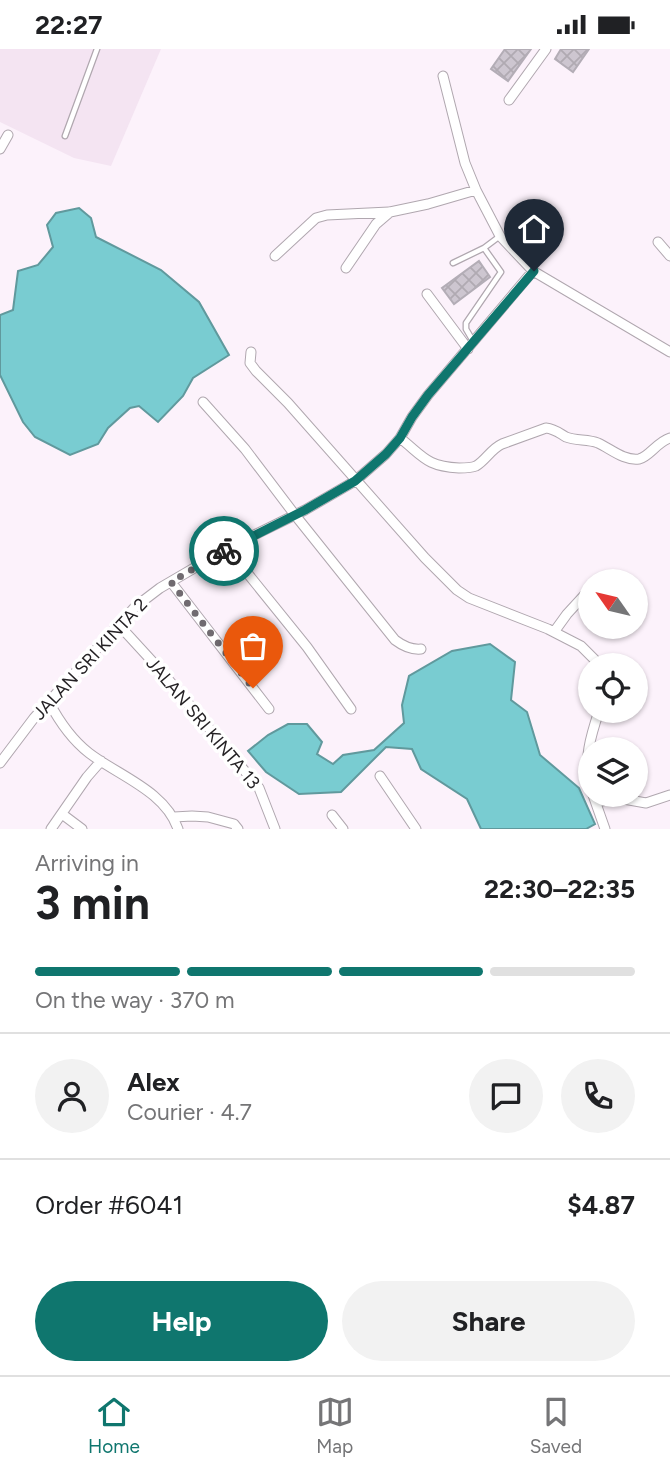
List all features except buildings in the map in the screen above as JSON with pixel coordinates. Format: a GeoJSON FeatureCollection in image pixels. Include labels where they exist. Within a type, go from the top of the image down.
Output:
{"type":"FeatureCollection","features":[{"type":"Feature","properties":{"kind":"street"},"geometry":{"type":"LineString","coordinates":[[509,100],[545,49]]}},
{"type":"Feature","properties":{"kind":"street"},"geometry":{"type":"LineString","coordinates":[[443,76],[465,163],[500,236],[534,271],[668,346]]}},
{"type":"Feature","properties":{"kind":"street"},"geometry":{"type":"LineString","coordinates":[[0,149],[8,135]]}},
{"type":"Feature","properties":{"kind":"street"},"geometry":{"type":"LineString","coordinates":[[275,256],[316,218],[327,215],[390,212],[476,190]]}},
{"type":"Feature","properties":{"kind":"street"},"geometry":{"type":"LineString","coordinates":[[346,268],[376,224],[390,212]]}},
{"type":"Feature","properties":{"kind":"street"},"geometry":{"type":"LineString","coordinates":[[658,242],[670,256]]}},
{"type":"Feature","properties":{"kind":"street","name":"JALAN SRI KINTA 2"},"geometry":{"type":"LineString","coordinates":[[0,763],[49,702],[135,607],[150,595],[230,547],[355,481],[386,454],[400,438],[428,395],[534,271]]}},
{"type":"Feature","properties":{"kind":"street"},"geometry":{"type":"LineString","coordinates":[[427,294],[470,345]]}},
{"type":"Feature","properties":{"kind":"street"},"geometry":{"type":"LineString","coordinates":[[251,352],[250,363],[256,371],[457,590],[469,599],[514,614],[554,632],[581,646],[588,653]]}},
{"type":"Feature","properties":{"kind":"street"},"geometry":{"type":"LineString","coordinates":[[203,402],[245,449],[395,640],[403,646],[421,649]]}},
{"type":"Feature","properties":{"kind":"street"},"geometry":{"type":"LineString","coordinates":[[400,438],[427,461],[463,468],[478,464],[495,447],[546,428],[552,428],[567,437],[598,443],[615,453],[638,459],[644,457],[658,443],[670,438]]}},
{"type":"Feature","properties":{"kind":"street"},"geometry":{"type":"LineString","coordinates":[[230,547],[351,709]]}},
{"type":"Feature","properties":{"kind":"street"},"geometry":{"type":"LineString","coordinates":[[171,582],[269,709]]}},
{"type":"Feature","properties":{"kind":"street"},"geometry":{"type":"LineString","coordinates":[[554,632],[578,602]]}},
{"type":"Feature","properties":{"kind":"street","name":"JALAN SRI KINTA 13"},"geometry":{"type":"LineString","coordinates":[[118,624],[259,788],[275,829]]}},
{"type":"Feature","properties":{"kind":"street"},"geometry":{"type":"LineString","coordinates":[[49,702],[60,723],[85,749],[169,809],[178,829]]}},
{"type":"Feature","properties":{"kind":"street"},"geometry":{"type":"LineString","coordinates":[[51,829],[101,761]]}},
{"type":"Feature","properties":{"kind":"street"},"geometry":{"type":"LineString","coordinates":[[380,776],[416,829]]}},
{"type":"Feature","properties":{"kind":"street"},"geometry":{"type":"LineString","coordinates":[[648,802],[670,795]]}},
{"type":"Feature","properties":{"kind":"street"},"geometry":{"type":"LineString","coordinates":[[597,807],[605,829]]}},
{"type":"Feature","properties":{"kind":"street"},"geometry":{"type":"LineString","coordinates":[[62,814],[82,829]]}},
{"type":"Feature","properties":{"kind":"street"},"geometry":{"type":"LineString","coordinates":[[332,815],[343,829]]}},
{"type":"Feature","properties":{"kind":"street"},"geometry":{"type":"LineString","coordinates":[[174,817],[208,817],[234,824],[238,829]]}},
{"type":"Feature","properties":{"kind":"lane"},"geometry":{"type":"LineString","coordinates":[[65,136],[97,49]]}},
{"type":"Feature","properties":{"kind":"lane"},"geometry":{"type":"LineString","coordinates":[[453,263],[484,248],[500,236]]}},
{"type":"Feature","properties":{"kind":"lane"},"geometry":{"type":"LineString","coordinates":[[470,345],[466,323],[501,272],[484,248]]}},
{"type":"Feature","properties":{"kind":"shaded area"},"geometry":{"type":"Polygon","coordinates":[[[0,49],[161,49],[111,166],[74,158],[0,122],[0,49]]]}},
{"type":"Feature","properties":{"kind":"water"},"geometry":{"type":"Polygon","coordinates":[[[79,208],[91,218],[96,237],[161,270],[199,302],[229,355],[193,378],[183,396],[158,422],[139,406],[130,408],[108,428],[98,444],[70,455],[35,437],[23,422],[0,375],[0,315],[13,310],[18,271],[38,265],[53,247],[47,225],[56,213],[79,208]]]}},
{"type":"Feature","properties":{"kind":"water"},"geometry":{"type":"Polygon","coordinates":[[[490,644],[515,662],[511,700],[527,712],[540,755],[578,787],[578,807],[587,807],[595,824],[586,829],[481,829],[467,799],[421,769],[412,749],[386,747],[341,792],[299,794],[266,772],[248,751],[288,724],[307,724],[322,742],[317,754],[333,764],[343,755],[374,750],[404,723],[402,705],[409,676],[452,651],[490,644]]]}},
{"type":"Feature","properties":{"kind":"way so far"},"geometry":{"type":"LineString","coordinates":[[224,551],[171,582],[253,688]]}},
{"type":"Feature","properties":{"kind":"route"},"geometry":{"type":"LineString","coordinates":[[224,551],[355,481],[386,454],[400,438],[428,395],[534,271]]}}]}
